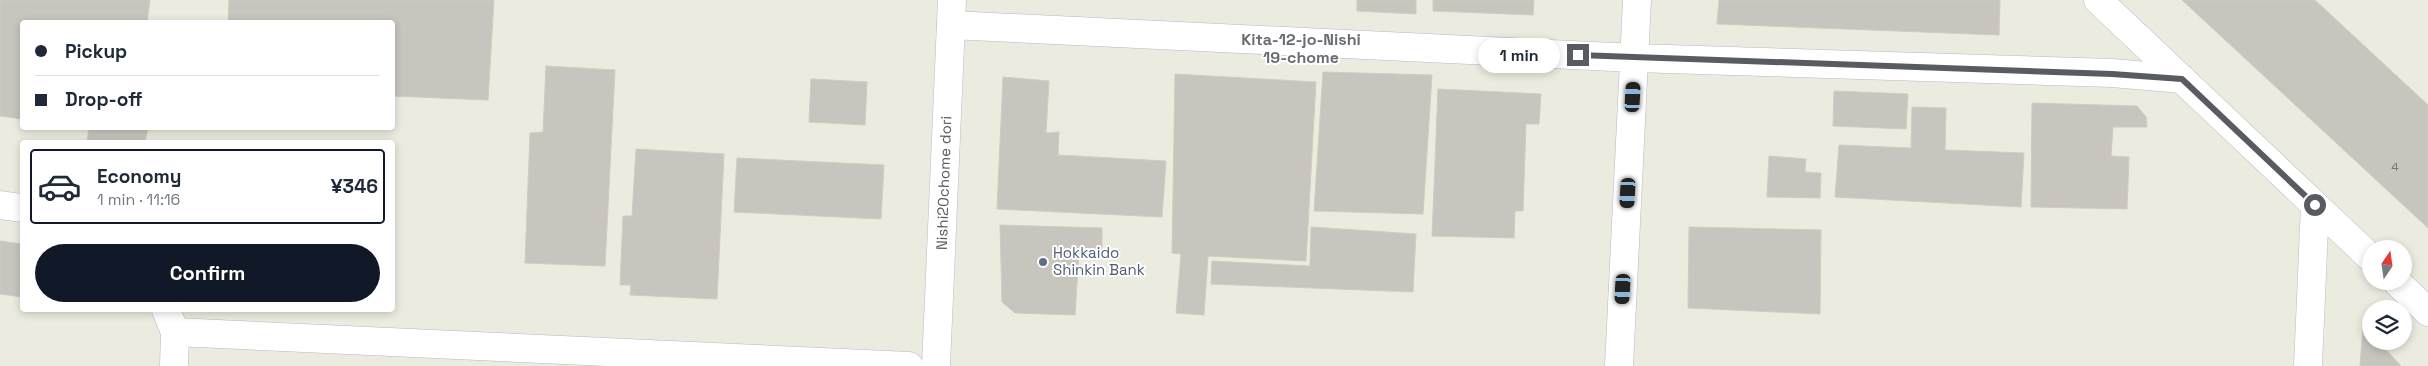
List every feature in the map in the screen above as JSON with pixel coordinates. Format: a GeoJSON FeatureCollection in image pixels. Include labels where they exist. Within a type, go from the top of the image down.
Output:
{"type":"FeatureCollection","features":[{"type":"Feature","properties":{"kind":"street"},"geometry":{"type":"LineString","coordinates":[[1619,366],[1637,0]]}},
{"type":"Feature","properties":{"kind":"street"},"geometry":{"type":"LineString","coordinates":[[2098,0],[2362,249]]}},
{"type":"Feature","properties":{"kind":"street"},"geometry":{"type":"LineString","coordinates":[[951,12],[1635,58],[2102,73],[2182,79]]}},
{"type":"Feature","properties":{"kind":"street","name":"Nishi20chome dori"},"geometry":{"type":"LineString","coordinates":[[936,366],[951,12]]}},
{"type":"Feature","properties":{"kind":"street"},"geometry":{"type":"LineString","coordinates":[[0,205],[20,208]]}},
{"type":"Feature","properties":{"kind":"street"},"geometry":{"type":"LineString","coordinates":[[2308,366],[2315,205]]}},
{"type":"Feature","properties":{"kind":"street"},"geometry":{"type":"LineString","coordinates":[[2405,290],[2428,312]]}},
{"type":"Feature","properties":{"kind":"street"},"geometry":{"type":"LineString","coordinates":[[174,366],[170,321],[909,366]]}},
{"type":"Feature","properties":{"kind":"building"},"geometry":{"type":"Polygon","coordinates":[[[0,0],[150,0],[147,20],[20,20],[20,119],[0,116],[0,0]]]}},
{"type":"Feature","properties":{"kind":"building"},"geometry":{"type":"Polygon","coordinates":[[[229,0],[494,0],[488,100],[395,96],[395,20],[228,20],[229,0]]]}},
{"type":"Feature","properties":{"kind":"building"},"geometry":{"type":"Polygon","coordinates":[[[1357,0],[1416,0],[1416,14],[1357,11],[1357,0]]]}},
{"type":"Feature","properties":{"kind":"building"},"geometry":{"type":"Polygon","coordinates":[[[1433,0],[1534,0],[1533,15],[1433,11],[1433,0]]]}},
{"type":"Feature","properties":{"kind":"building"},"geometry":{"type":"Polygon","coordinates":[[[1719,0],[2000,0],[1999,35],[1717,24],[1719,0]]]}},
{"type":"Feature","properties":{"kind":"building"},"geometry":{"type":"Polygon","coordinates":[[[2182,0],[2315,0],[2428,105],[2428,228],[2182,0]]]}},
{"type":"Feature","properties":{"kind":"building"},"geometry":{"type":"Polygon","coordinates":[[[546,66],[615,70],[605,266],[525,263],[530,133],[543,132],[546,66]]]}},
{"type":"Feature","properties":{"kind":"building"},"geometry":{"type":"Polygon","coordinates":[[[1323,72],[1432,75],[1423,214],[1314,211],[1323,72]]]}},
{"type":"Feature","properties":{"kind":"building"},"geometry":{"type":"Polygon","coordinates":[[[1175,74],[1316,82],[1306,261],[1208,256],[1204,315],[1176,313],[1181,254],[1172,253],[1175,74]]]}},
{"type":"Feature","properties":{"kind":"building"},"geometry":{"type":"Polygon","coordinates":[[[1003,77],[1049,81],[1046,133],[1059,132],[1058,155],[1166,161],[1162,217],[997,209],[1003,77]]]}},
{"type":"Feature","properties":{"kind":"building"},"geometry":{"type":"Polygon","coordinates":[[[811,79],[867,82],[865,125],[809,122],[811,79]]]}},
{"type":"Feature","properties":{"kind":"building"},"geometry":{"type":"Polygon","coordinates":[[[1438,89],[1541,94],[1539,124],[1526,124],[1523,211],[1515,211],[1514,238],[1432,236],[1438,89]]]}},
{"type":"Feature","properties":{"kind":"building"},"geometry":{"type":"Polygon","coordinates":[[[1834,91],[1908,94],[1906,129],[1833,126],[1834,91]]]}},
{"type":"Feature","properties":{"kind":"building"},"geometry":{"type":"Polygon","coordinates":[[[2032,103],[2137,106],[2146,117],[2147,127],[2113,127],[2111,156],[2129,157],[2127,209],[2031,207],[2032,103]]]}},
{"type":"Feature","properties":{"kind":"building"},"geometry":{"type":"Polygon","coordinates":[[[1912,107],[1946,108],[1945,150],[2024,153],[2021,207],[1835,197],[1839,145],[1911,148],[1912,107]]]}},
{"type":"Feature","properties":{"kind":"building"},"geometry":{"type":"Polygon","coordinates":[[[89,130],[148,130],[145,140],[87,140],[89,130]]]}},
{"type":"Feature","properties":{"kind":"building"},"geometry":{"type":"Polygon","coordinates":[[[636,149],[724,154],[717,299],[630,295],[631,285],[620,285],[623,216],[632,216],[636,149]]]}},
{"type":"Feature","properties":{"kind":"building"},"geometry":{"type":"Polygon","coordinates":[[[1769,156],[1806,159],[1805,172],[1821,173],[1820,198],[1767,197],[1769,156]]]}},
{"type":"Feature","properties":{"kind":"building"},"geometry":{"type":"Polygon","coordinates":[[[737,158],[884,165],[881,219],[734,212],[737,158]]]}},
{"type":"Feature","properties":{"kind":"building"},"geometry":{"type":"Polygon","coordinates":[[[1000,225],[1102,228],[1102,255],[1079,253],[1075,315],[1015,313],[1002,302],[1000,225]]]}},
{"type":"Feature","properties":{"kind":"building"},"geometry":{"type":"Polygon","coordinates":[[[1311,227],[1416,234],[1413,292],[1211,284],[1212,261],[1310,266],[1311,227]]]}},
{"type":"Feature","properties":{"kind":"building"},"geometry":{"type":"Polygon","coordinates":[[[1689,227],[1821,230],[1820,314],[1688,308],[1689,227]]]}},
{"type":"Feature","properties":{"kind":"building"},"geometry":{"type":"Polygon","coordinates":[[[0,241],[20,244],[20,297],[0,294],[0,241]]]}},
{"type":"Feature","properties":{"kind":"building"},"geometry":{"type":"Polygon","coordinates":[[[2362,339],[2362,350],[2386,350],[2401,366],[2360,366],[2362,339]]]}},
{"type":"Feature","properties":{"kind":"place","name":"Hokkaido Shinkin Bank"},"geometry":{"type":"Point","coordinates":[1043,262]}},
{"type":"Feature","properties":{"kind":"district","name":"Kita-12-jo-Nishi 19-chome"},"geometry":{"type":"Point","coordinates":[1301,48]}},
{"type":"Feature","properties":{"kind":"route"},"geometry":{"type":"LineString","coordinates":[[1578,55],[2112,74],[2182,79],[2315,205]]}}]}
